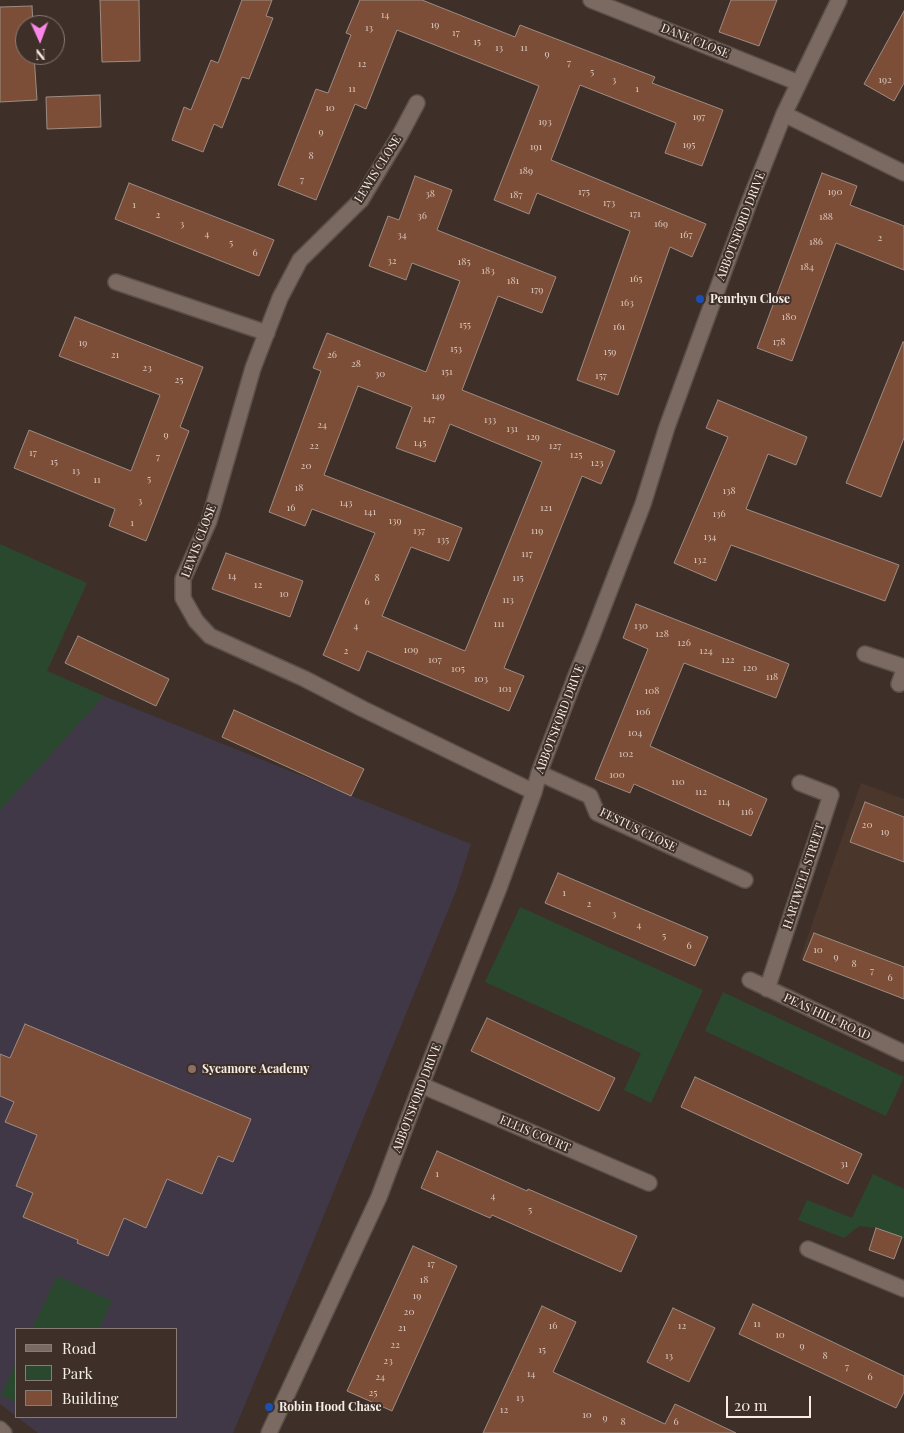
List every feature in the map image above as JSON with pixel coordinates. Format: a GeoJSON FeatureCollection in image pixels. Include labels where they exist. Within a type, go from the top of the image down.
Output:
{"type":"FeatureCollection","features":[{"type":"Feature","properties":{"kind":"street","name":"DANE CLOSE"},"geometry":{"type":"LineString","coordinates":[[591,0],[799,83]]}},
{"type":"Feature","properties":{"kind":"street","name":"ABBOTSFORD DRIVE"},"geometry":{"type":"LineString","coordinates":[[269,1433],[379,1197],[499,888],[534,792],[539,773],[643,504],[667,427],[746,209],[784,114],[840,0]]}},
{"type":"Feature","properties":{"kind":"street","name":"LEWIS CLOSE"},"geometry":{"type":"LineString","coordinates":[[417,103],[361,200],[300,260],[280,298],[253,368],[209,521],[183,579],[184,598],[196,621],[210,636],[305,679],[534,792]]}},
{"type":"Feature","properties":{"kind":"street"},"geometry":{"type":"LineString","coordinates":[[784,114],[904,173]]}},
{"type":"Feature","properties":{"kind":"street"},"geometry":{"type":"LineString","coordinates":[[116,282],[267,333]]}},
{"type":"Feature","properties":{"kind":"street"},"geometry":{"type":"LineString","coordinates":[[865,654],[902,674]]}},
{"type":"Feature","properties":{"kind":"street","name":"FESTUS CLOSE"},"geometry":{"type":"LineString","coordinates":[[539,773],[590,796],[597,814],[746,880]]}},
{"type":"Feature","properties":{"kind":"street","name":"HARTWELL STREET"},"geometry":{"type":"LineString","coordinates":[[767,989],[831,795],[800,783]]}},
{"type":"Feature","properties":{"kind":"street","name":"PEAS HILL ROAD"},"geometry":{"type":"LineString","coordinates":[[750,980],[904,1053]]}},
{"type":"Feature","properties":{"kind":"street","name":"ELLIS COURT"},"geometry":{"type":"LineString","coordinates":[[421,1085],[649,1183]]}},
{"type":"Feature","properties":{"kind":"street"},"geometry":{"type":"LineString","coordinates":[[808,1249],[904,1290]]}},
{"type":"Feature","properties":{"kind":"street"},"geometry":{"type":"LineString","coordinates":[[0,1429],[4,1433]]}},
{"type":"Feature","properties":{"kind":"shaded area","name":"Sycamore Academy"},"geometry":{"type":"Polygon","coordinates":[[[0,650],[104,696],[471,844],[456,891],[233,1433],[38,1433],[18,1418],[178,1418],[178,1328],[15,1328],[15,1415],[0,1404],[0,650]]]}},
{"type":"Feature","properties":{"kind":"shaded area"},"geometry":{"type":"Polygon","coordinates":[[[861,783],[904,799],[904,998],[800,959],[861,783]]]}},
{"type":"Feature","properties":{"kind":"green space"},"geometry":{"type":"Polygon","coordinates":[[[0,544],[87,583],[47,671],[104,696],[0,810],[0,544]]]}},
{"type":"Feature","properties":{"kind":"green space"},"geometry":{"type":"Polygon","coordinates":[[[520,907],[703,990],[651,1103],[624,1090],[641,1053],[485,982],[520,907]]]}},
{"type":"Feature","properties":{"kind":"green space"},"geometry":{"type":"Polygon","coordinates":[[[723,992],[904,1077],[886,1116],[705,1031],[723,992]]]}},
{"type":"Feature","properties":{"kind":"green space"},"geometry":{"type":"Polygon","coordinates":[[[873,1174],[904,1189],[904,1239],[877,1228],[859,1226],[844,1238],[798,1220],[807,1200],[852,1218],[873,1174]]]}},
{"type":"Feature","properties":{"kind":"green space"},"geometry":{"type":"Polygon","coordinates":[[[57,1276],[112,1301],[99,1328],[32,1328],[57,1276]]]}},
{"type":"Feature","properties":{"kind":"green space"},"geometry":{"type":"Polygon","coordinates":[[[15,1365],[15,1402],[1,1395],[15,1365]]]}},
{"type":"Feature","properties":{"kind":"building"},"geometry":{"type":"Polygon","coordinates":[[[100,0],[139,0],[140,61],[102,62],[100,0]]]}},
{"type":"Feature","properties":{"kind":"building"},"geometry":{"type":"Polygon","coordinates":[[[242,0],[272,0],[266,16],[273,18],[249,79],[242,77],[222,128],[214,124],[203,152],[172,140],[184,107],[191,110],[211,60],[218,63],[242,0]]]}},
{"type":"Feature","properties":{"kind":"building"},"geometry":{"type":"Polygon","coordinates":[[[360,0],[422,0],[515,37],[520,25],[655,77],[652,83],[723,110],[702,166],[665,153],[676,123],[580,85],[551,160],[706,224],[692,257],[670,247],[618,395],[577,380],[630,231],[537,193],[529,214],[494,200],[539,86],[397,30],[366,109],[355,104],[316,200],[278,185],[316,89],[328,93],[351,35],[346,33],[360,0]]]}},
{"type":"Feature","properties":{"kind":"building"},"geometry":{"type":"Polygon","coordinates":[[[731,0],[777,0],[759,46],[719,32],[731,0]]]}},
{"type":"Feature","properties":{"kind":"building"},"geometry":{"type":"Polygon","coordinates":[[[32,6],[32,15],[15,15],[15,65],[35,65],[37,100],[0,102],[0,7],[32,6]]]}},
{"type":"Feature","properties":{"kind":"building"},"geometry":{"type":"Polygon","coordinates":[[[904,11],[904,83],[894,101],[864,84],[904,11]]]}},
{"type":"Feature","properties":{"kind":"building"},"geometry":{"type":"Polygon","coordinates":[[[100,95],[101,127],[47,129],[46,97],[100,95]]]}},
{"type":"Feature","properties":{"kind":"building"},"geometry":{"type":"Polygon","coordinates":[[[822,173],[857,186],[850,205],[904,226],[904,270],[836,243],[792,361],[757,348],[822,173]]]}},
{"type":"Feature","properties":{"kind":"building"},"geometry":{"type":"Polygon","coordinates":[[[415,176],[452,190],[437,230],[556,277],[542,313],[498,296],[462,390],[615,451],[601,484],[582,476],[504,668],[524,676],[509,711],[367,651],[359,671],[323,655],[375,533],[312,509],[305,526],[269,512],[321,371],[313,368],[327,333],[426,372],[460,281],[412,263],[406,280],[369,266],[388,216],[399,220],[415,176]],[[358,386],[324,475],[462,528],[449,561],[411,547],[382,616],[465,651],[542,462],[450,424],[435,462],[396,448],[412,407],[358,386]]]}},
{"type":"Feature","properties":{"kind":"building"},"geometry":{"type":"Polygon","coordinates":[[[129,183],[274,240],[259,276],[115,219],[129,183]]]}},
{"type":"Feature","properties":{"kind":"building"},"geometry":{"type":"Polygon","coordinates":[[[75,317],[203,367],[180,427],[189,431],[146,541],[109,526],[115,509],[14,468],[29,430],[131,471],[160,395],[59,356],[75,317]]]}},
{"type":"Feature","properties":{"kind":"building"},"geometry":{"type":"Polygon","coordinates":[[[903,342],[904,438],[881,497],[846,483],[903,342]]]}},
{"type":"Feature","properties":{"kind":"building"},"geometry":{"type":"Polygon","coordinates":[[[718,400],[807,437],[796,465],[768,454],[746,509],[899,565],[885,601],[731,545],[716,581],[674,563],[728,437],[706,428],[718,400]]]}},
{"type":"Feature","properties":{"kind":"building"},"geometry":{"type":"Polygon","coordinates":[[[226,553],[303,581],[290,617],[212,589],[226,553]]]}},
{"type":"Feature","properties":{"kind":"building"},"geometry":{"type":"Polygon","coordinates":[[[636,604],[789,664],[776,698],[684,663],[650,746],[767,799],[751,836],[634,784],[630,793],[595,779],[648,649],[623,638],[636,604]]]}},
{"type":"Feature","properties":{"kind":"building"},"geometry":{"type":"Polygon","coordinates":[[[78,636],[169,679],[156,706],[65,663],[78,636]]]}},
{"type":"Feature","properties":{"kind":"building"},"geometry":{"type":"Polygon","coordinates":[[[234,710],[364,769],[351,796],[222,737],[234,710]]]}},
{"type":"Feature","properties":{"kind":"building"},"geometry":{"type":"Polygon","coordinates":[[[865,802],[904,817],[904,862],[850,842],[865,802]]]}},
{"type":"Feature","properties":{"kind":"building"},"geometry":{"type":"Polygon","coordinates":[[[558,873],[708,937],[695,966],[545,903],[558,873]]]}},
{"type":"Feature","properties":{"kind":"building"},"geometry":{"type":"Polygon","coordinates":[[[814,933],[904,967],[904,999],[803,960],[814,933]]]}},
{"type":"Feature","properties":{"kind":"building"},"geometry":{"type":"Polygon","coordinates":[[[487,1018],[615,1078],[599,1111],[471,1051],[487,1018]]]}},
{"type":"Feature","properties":{"kind":"building"},"geometry":{"type":"Polygon","coordinates":[[[25,1024],[251,1119],[233,1162],[218,1156],[202,1194],[167,1179],[146,1228],[124,1218],[108,1256],[77,1243],[78,1240],[23,1217],[33,1193],[16,1186],[37,1135],[5,1122],[14,1102],[0,1096],[0,1054],[10,1058],[25,1024]]]}},
{"type":"Feature","properties":{"kind":"building"},"geometry":{"type":"Polygon","coordinates":[[[695,1077],[862,1154],[848,1184],[681,1107],[695,1077]]]}},
{"type":"Feature","properties":{"kind":"building"},"geometry":{"type":"Polygon","coordinates":[[[437,1151],[527,1191],[528,1189],[637,1236],[621,1272],[492,1215],[490,1218],[421,1188],[437,1151]]]}},
{"type":"Feature","properties":{"kind":"building"},"geometry":{"type":"Polygon","coordinates":[[[876,1228],[902,1237],[894,1259],[869,1250],[876,1228]]]}},
{"type":"Feature","properties":{"kind":"building"},"geometry":{"type":"Polygon","coordinates":[[[413,1246],[457,1266],[392,1411],[347,1391],[413,1246]]]}},
{"type":"Feature","properties":{"kind":"building"},"geometry":{"type":"Polygon","coordinates":[[[753,1304],[904,1376],[904,1392],[896,1408],[739,1334],[753,1304]]]}},
{"type":"Feature","properties":{"kind":"building"},"geometry":{"type":"Polygon","coordinates":[[[542,1306],[576,1322],[553,1372],[665,1424],[675,1404],[736,1433],[483,1433],[542,1306]]]}},
{"type":"Feature","properties":{"kind":"building"},"geometry":{"type":"Polygon","coordinates":[[[673,1308],[715,1328],[689,1382],[647,1362],[673,1308]]]}},
{"type":"Feature","properties":{"kind":"place","name":"Penrhyn Close"},"geometry":{"type":"Point","coordinates":[700,299]}},
{"type":"Feature","properties":{"kind":"place","name":"Sycamore Academy"},"geometry":{"type":"Point","coordinates":[192,1069]}},
{"type":"Feature","properties":{"kind":"place","name":"Robin Hood Chase"},"geometry":{"type":"Point","coordinates":[269,1407]}}]}
